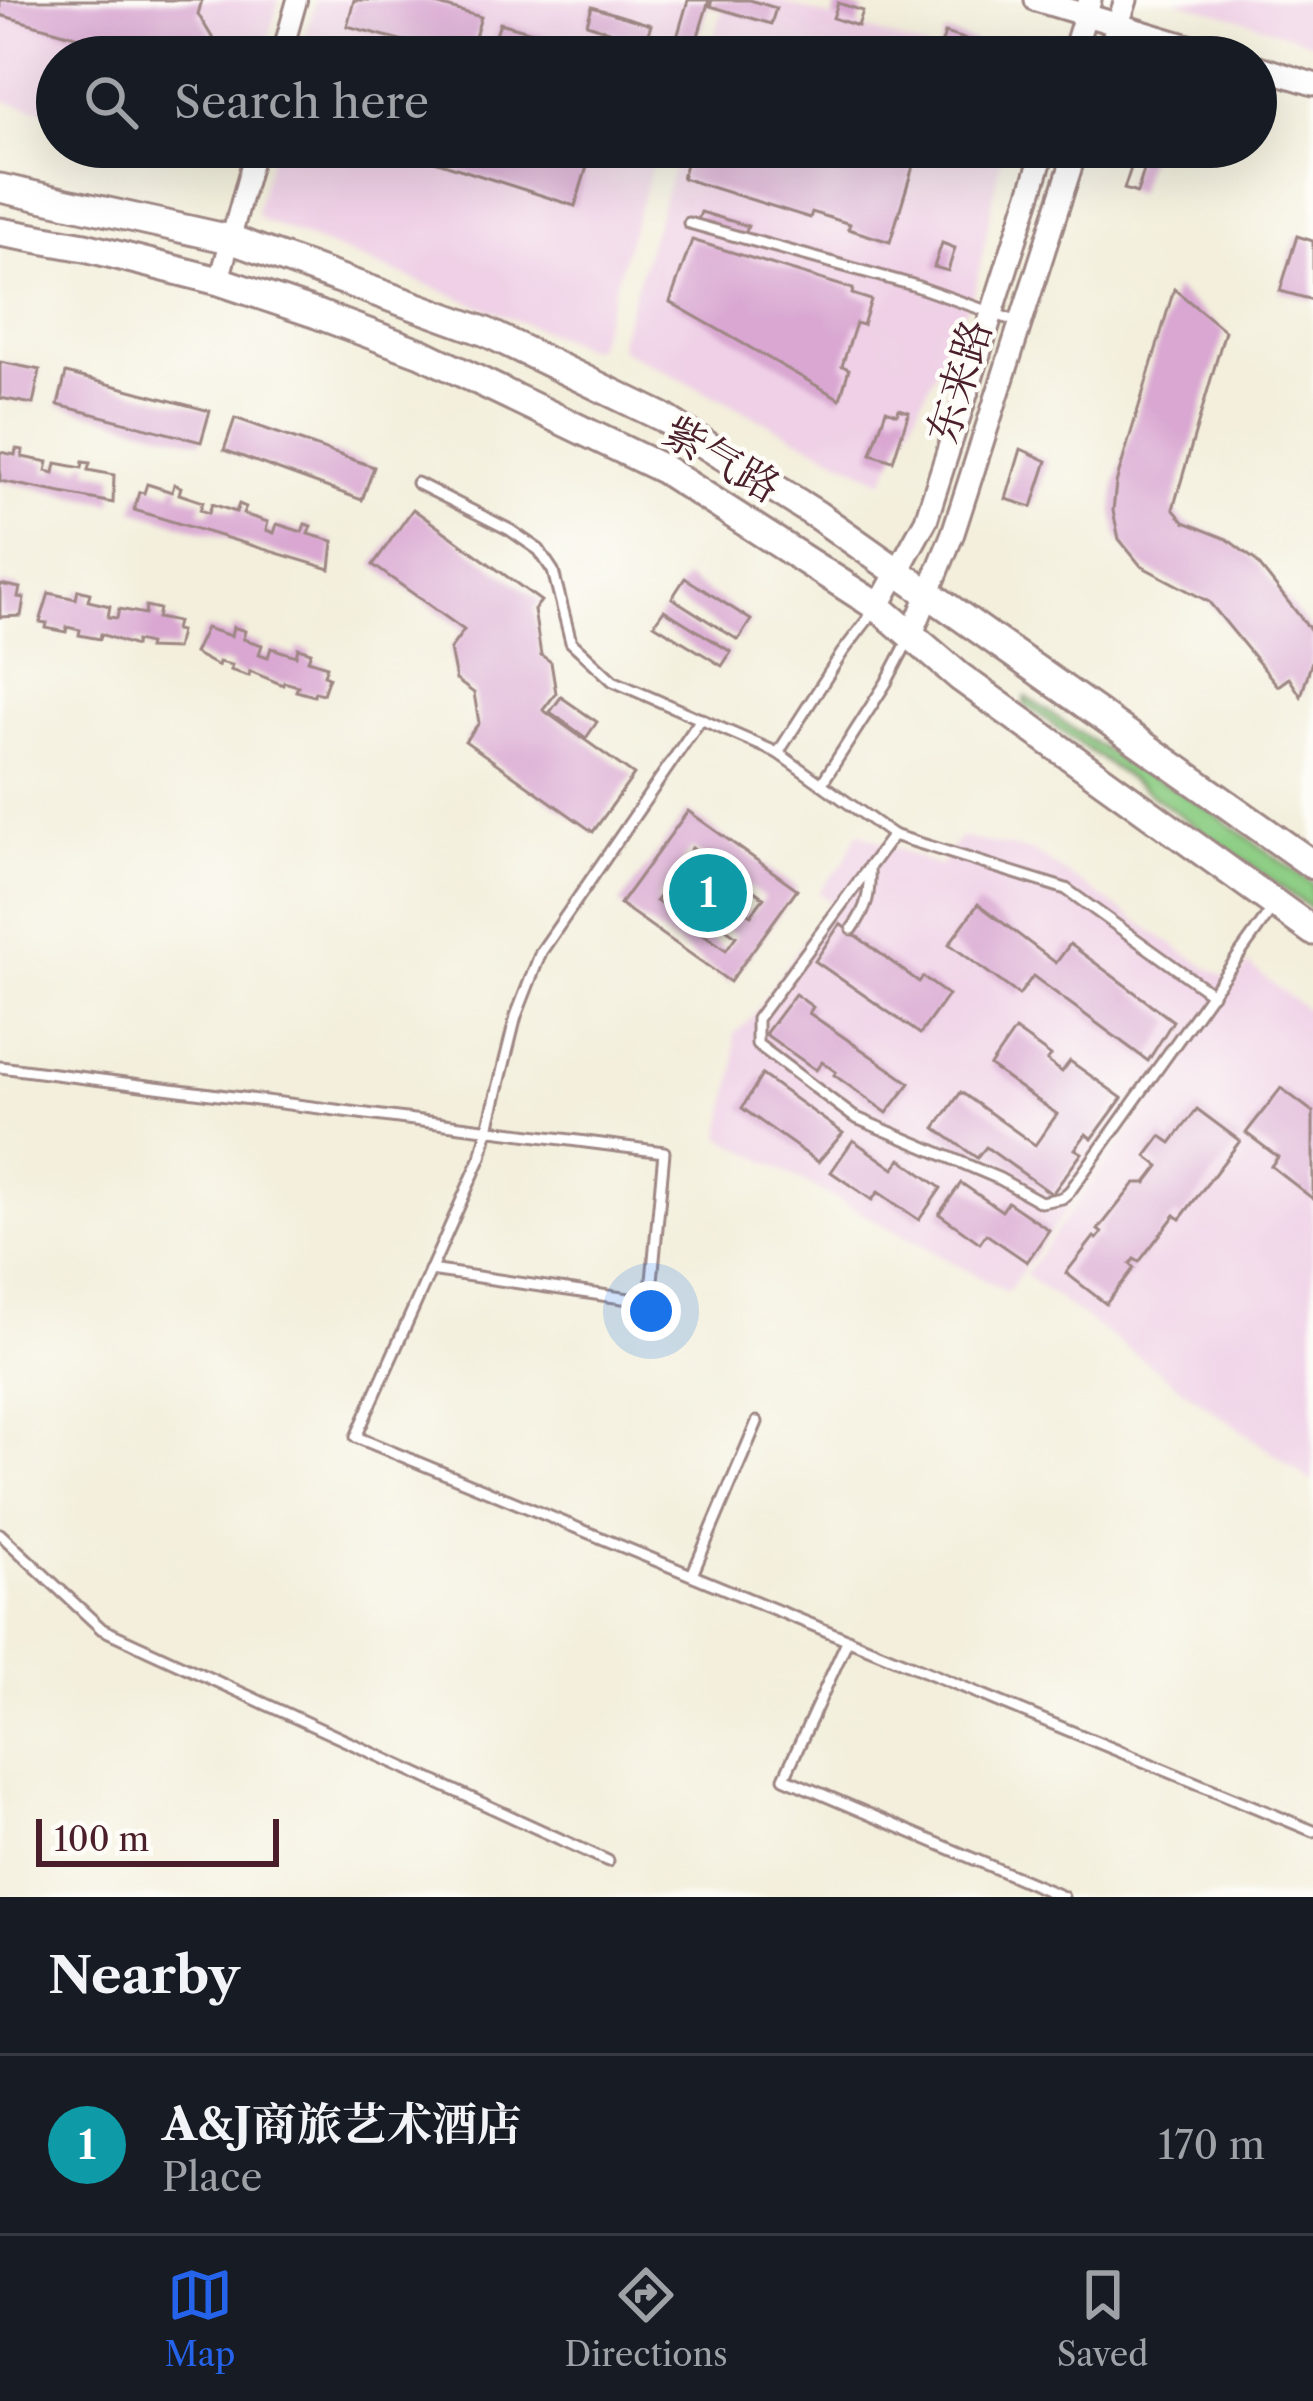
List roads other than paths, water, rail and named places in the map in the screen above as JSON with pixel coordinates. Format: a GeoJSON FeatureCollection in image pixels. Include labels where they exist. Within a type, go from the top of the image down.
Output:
{"type":"FeatureCollection","features":[{"type":"Feature","properties":{"kind":"main road","name":"紫气路"},"geometry":{"type":"LineString","coordinates":[[0,188],[230,238],[486,332],[662,417],[899,572],[1053,685],[1312,858]]}},
{"type":"Feature","properties":{"kind":"main road","name":"紫气路"},"geometry":{"type":"LineString","coordinates":[[0,232],[85,247],[219,281],[421,353],[663,469],[878,607],[1020,720],[1313,931]]}},
{"type":"Feature","properties":{"kind":"main road"},"geometry":{"type":"LineString","coordinates":[[746,519],[760,517],[770,508],[768,484]]}},
{"type":"Feature","properties":{"kind":"main road"},"geometry":{"type":"LineString","coordinates":[[1020,720],[1019,691],[1030,685],[1053,685]]}},
{"type":"Feature","properties":{"kind":"street"},"geometry":{"type":"LineString","coordinates":[[287,36],[297,0]]}},
{"type":"Feature","properties":{"kind":"street"},"geometry":{"type":"LineString","coordinates":[[1036,0],[1087,8],[1157,36]]}},
{"type":"Feature","properties":{"kind":"street"},"geometry":{"type":"LineString","coordinates":[[1114,36],[1126,0]]}},
{"type":"Feature","properties":{"kind":"street"},"geometry":{"type":"LineString","coordinates":[[1277,73],[1313,84]]}},
{"type":"Feature","properties":{"kind":"street"},"geometry":{"type":"LineString","coordinates":[[219,281],[250,168]]}},
{"type":"Feature","properties":{"kind":"street","name":"东来路"},"geometry":{"type":"LineString","coordinates":[[878,607],[926,520],[1039,168]]}},
{"type":"Feature","properties":{"kind":"street","name":"东来路"},"geometry":{"type":"LineString","coordinates":[[911,636],[953,533],[1070,168]]}},
{"type":"Feature","properties":{"kind":"lane"},"geometry":{"type":"LineString","coordinates":[[689,224],[913,285],[1018,322]]}},
{"type":"Feature","properties":{"kind":"lane"},"geometry":{"type":"LineString","coordinates":[[417,483],[539,550],[553,571],[571,641],[613,681],[778,753],[892,835],[1066,890],[1212,994]]}},
{"type":"Feature","properties":{"kind":"lane"},"geometry":{"type":"LineString","coordinates":[[778,753],[842,652],[878,607]]}},
{"type":"Feature","properties":{"kind":"lane"},"geometry":{"type":"LineString","coordinates":[[822,783],[911,636]]}},
{"type":"Feature","properties":{"kind":"lane"},"geometry":{"type":"LineString","coordinates":[[701,719],[541,952],[516,1016],[481,1156],[356,1437],[1313,1831]]}},
{"type":"Feature","properties":{"kind":"lane"},"geometry":{"type":"LineString","coordinates":[[892,835],[758,1019],[757,1044],[854,1117],[1000,1179],[1032,1199],[1052,1202],[1070,1191],[1276,904]]}},
{"type":"Feature","properties":{"kind":"lane"},"geometry":{"type":"LineString","coordinates":[[851,929],[870,896],[869,866]]}},
{"type":"Feature","properties":{"kind":"lane"},"geometry":{"type":"LineString","coordinates":[[0,1067],[664,1152],[650,1302],[430,1270]]}},
{"type":"Feature","properties":{"kind":"lane"},"geometry":{"type":"LineString","coordinates":[[692,1575],[758,1422]]}},
{"type":"Feature","properties":{"kind":"lane"},"geometry":{"type":"LineString","coordinates":[[0,1534],[102,1628],[608,1861]]}},
{"type":"Feature","properties":{"kind":"lane"},"geometry":{"type":"LineString","coordinates":[[848,1639],[784,1778],[1063,1897]]}},
{"type":"Feature","properties":{"kind":"place","name":"A&J商旅艺术酒店"},"geometry":{"type":"Point","coordinates":[708,893]}}]}
